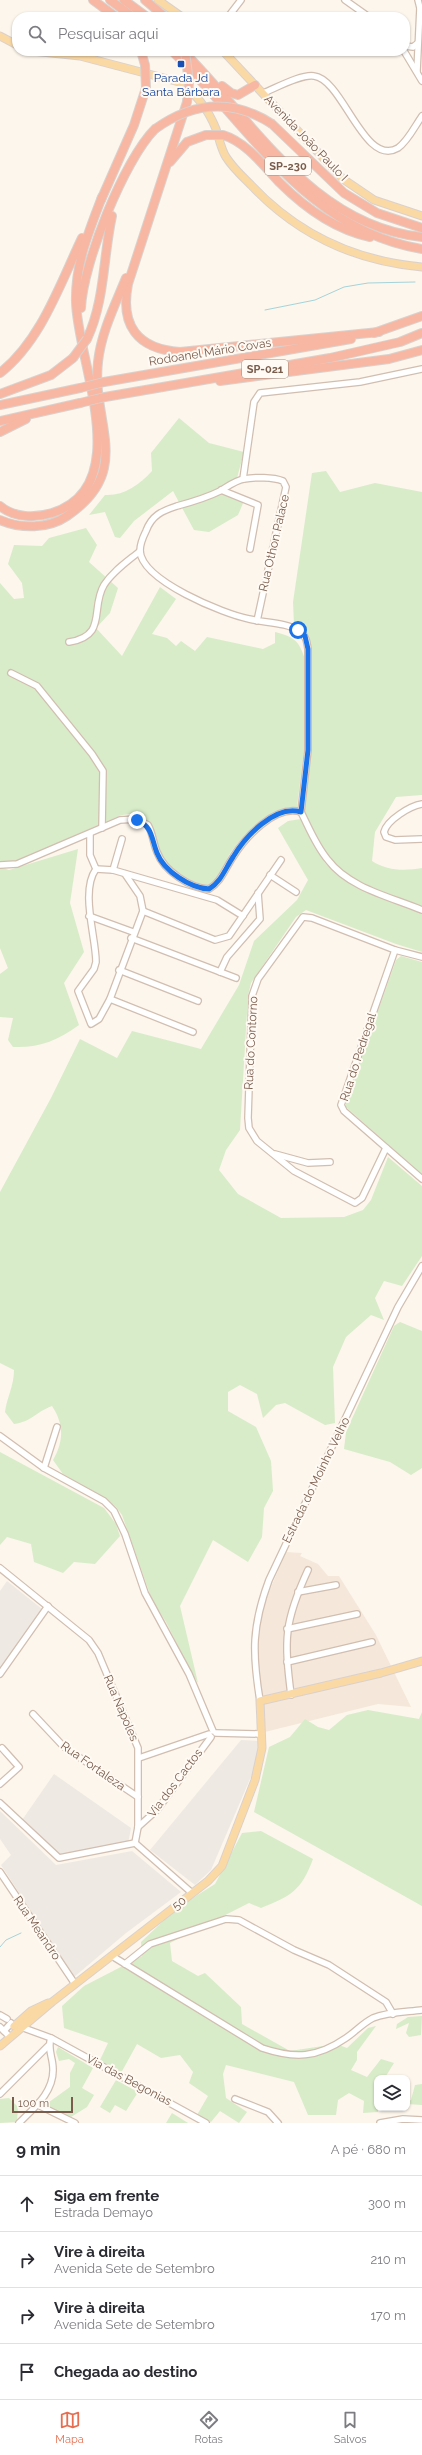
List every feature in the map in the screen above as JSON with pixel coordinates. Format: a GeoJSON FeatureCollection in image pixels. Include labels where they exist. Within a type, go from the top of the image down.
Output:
{"type":"FeatureCollection","features":[{"type":"Feature","properties":{"kind":"highway"},"geometry":{"type":"LineString","coordinates":[[93,0],[109,12]]}},
{"type":"Feature","properties":{"kind":"highway"},"geometry":{"type":"LineString","coordinates":[[110,0],[127,12]]}},
{"type":"Feature","properties":{"kind":"highway"},"geometry":{"type":"LineString","coordinates":[[124,0],[140,12]]}},
{"type":"Feature","properties":{"kind":"highway"},"geometry":{"type":"LineString","coordinates":[[145,0],[159,12]]}},
{"type":"Feature","properties":{"kind":"highway"},"geometry":{"type":"LineString","coordinates":[[0,373],[24,349],[41,322],[102,197],[134,125],[146,88],[145,65],[142,56]]}},
{"type":"Feature","properties":{"kind":"highway","name":"SP-230"},"geometry":{"type":"LineString","coordinates":[[177,56],[311,199],[342,219],[383,240],[422,249]]}},
{"type":"Feature","properties":{"kind":"highway"},"geometry":{"type":"LineString","coordinates":[[0,520],[27,526],[56,522],[78,508],[98,484],[105,464],[106,449],[98,383],[100,352],[142,237],[187,102],[189,84],[186,56]]}},
{"type":"Feature","properties":{"kind":"highway"},"geometry":{"type":"LineString","coordinates":[[189,56],[231,93],[238,95],[255,85]]}},
{"type":"Feature","properties":{"kind":"highway","name":"SP-230"},"geometry":{"type":"LineString","coordinates":[[189,56],[292,170],[321,197],[360,220],[397,233],[422,237]]}},
{"type":"Feature","properties":{"kind":"highway"},"geometry":{"type":"LineString","coordinates":[[0,506],[20,516],[37,516],[54,512],[78,497],[94,473],[98,451],[98,438],[84,338],[81,304],[86,275],[117,193],[137,151],[155,129],[180,113],[197,108],[215,106],[242,110],[272,124],[344,193],[376,213],[422,228]]}},
{"type":"Feature","properties":{"kind":"highway"},"geometry":{"type":"LineString","coordinates":[[164,171],[187,142],[206,135],[223,135],[238,142],[281,184],[319,215],[362,236],[383,240]]}},
{"type":"Feature","properties":{"kind":"highway"},"geometry":{"type":"LineString","coordinates":[[0,394],[51,375],[73,358],[98,311],[104,256],[117,193]]}},
{"type":"Feature","properties":{"kind":"highway"},"geometry":{"type":"LineString","coordinates":[[84,338],[76,302],[79,269],[86,239],[102,197]]}},
{"type":"Feature","properties":{"kind":"highway"},"geometry":{"type":"LineString","coordinates":[[142,237],[126,297],[126,315],[133,331],[139,338],[158,349],[180,352],[379,332]]}},
{"type":"Feature","properties":{"kind":"highway","name":"Rodoanel Mário Covas"},"geometry":{"type":"LineString","coordinates":[[0,405],[104,382],[310,348],[379,332],[422,316]]}},
{"type":"Feature","properties":{"kind":"highway","name":"Rodoanel Mário Covas"},"geometry":{"type":"LineString","coordinates":[[0,421],[105,397],[330,358],[400,342],[422,333]]}},
{"type":"Feature","properties":{"kind":"highway"},"geometry":{"type":"LineString","coordinates":[[164,387],[368,362],[422,350]]}},
{"type":"Feature","properties":{"kind":"highway"},"geometry":{"type":"LineString","coordinates":[[0,432],[19,422],[61,407]]}},
{"type":"Feature","properties":{"kind":"main road"},"geometry":{"type":"LineString","coordinates":[[158,0],[175,12]]}},
{"type":"Feature","properties":{"kind":"main road"},"geometry":{"type":"LineString","coordinates":[[0,36],[12,42]]}},
{"type":"Feature","properties":{"kind":"main road"},"geometry":{"type":"LineString","coordinates":[[80,56],[179,82],[193,92],[203,104],[229,161],[278,212],[315,236],[352,253],[394,264],[422,267]]}},
{"type":"Feature","properties":{"kind":"main road","name":"Avenida João Paulo I"},"geometry":{"type":"LineString","coordinates":[[228,56],[343,179],[374,200],[422,216]]}},
{"type":"Feature","properties":{"kind":"main road"},"geometry":{"type":"LineString","coordinates":[[260,1701],[291,1695],[422,1661]]}},
{"type":"Feature","properties":{"kind":"main road","name":"50"},"geometry":{"type":"LineString","coordinates":[[0,2046],[10,2037],[13,2024],[52,2002],[208,1881],[222,1866],[255,1780],[262,1748],[260,1701]]}},
{"type":"Feature","properties":{"kind":"street"},"geometry":{"type":"LineString","coordinates":[[232,12],[241,0]]}},
{"type":"Feature","properties":{"kind":"street"},"geometry":{"type":"LineString","coordinates":[[345,0],[362,12]]}},
{"type":"Feature","properties":{"kind":"street"},"geometry":{"type":"LineString","coordinates":[[417,71],[421,8],[418,0]]}},
{"type":"Feature","properties":{"kind":"street"},"geometry":{"type":"LineString","coordinates":[[410,47],[413,47],[418,43]]}},
{"type":"Feature","properties":{"kind":"street"},"geometry":{"type":"LineString","coordinates":[[407,56],[422,81]]}},
{"type":"Feature","properties":{"kind":"street"},"geometry":{"type":"LineString","coordinates":[[263,93],[305,76],[319,77],[330,84],[337,92],[349,115],[363,133],[384,149],[394,149],[402,144],[422,116]]}},
{"type":"Feature","properties":{"kind":"street"},"geometry":{"type":"LineString","coordinates":[[422,369],[360,382],[260,394],[254,402],[243,479],[193,502],[158,513],[149,523],[142,540],[140,551],[148,569],[175,588],[226,612],[257,621],[294,628],[302,632],[307,640],[308,750],[301,812],[321,851],[338,871],[358,884],[422,910]]}},
{"type":"Feature","properties":{"kind":"street","name":"Rua Othon Palace"},"geometry":{"type":"LineString","coordinates":[[243,479],[278,479],[283,481],[286,487],[257,621]]}},
{"type":"Feature","properties":{"kind":"street"},"geometry":{"type":"LineString","coordinates":[[221,490],[258,506],[250,549]]}},
{"type":"Feature","properties":{"kind":"street"},"geometry":{"type":"LineString","coordinates":[[69,642],[84,638],[92,631],[97,618],[100,597],[105,584],[140,551]]}},
{"type":"Feature","properties":{"kind":"street"},"geometry":{"type":"LineString","coordinates":[[11,673],[37,686],[92,754],[103,771],[102,828]]}},
{"type":"Feature","properties":{"kind":"street"},"geometry":{"type":"LineString","coordinates":[[422,804],[409,808],[384,830],[386,837],[394,840],[422,839]]}},
{"type":"Feature","properties":{"kind":"street"},"geometry":{"type":"LineString","coordinates":[[0,865],[17,864],[126,818],[143,822],[151,830],[157,852],[165,865],[193,886],[209,889],[219,881],[238,850],[261,826],[277,814],[291,810],[301,812]]}},
{"type":"Feature","properties":{"kind":"street"},"geometry":{"type":"LineString","coordinates":[[90,834],[90,855],[96,869],[92,878],[89,916],[96,962],[94,969],[78,991],[91,1024],[96,1023],[110,998],[133,932],[143,911],[140,896],[125,874]]}},
{"type":"Feature","properties":{"kind":"street"},"geometry":{"type":"LineString","coordinates":[[113,870],[122,839]]}},
{"type":"Feature","properties":{"kind":"street"},"geometry":{"type":"LineString","coordinates":[[143,911],[215,940],[229,936],[281,860]]}},
{"type":"Feature","properties":{"kind":"street"},"geometry":{"type":"LineString","coordinates":[[96,869],[113,870],[217,900],[242,916]]}},
{"type":"Feature","properties":{"kind":"street"},"geometry":{"type":"LineString","coordinates":[[270,875],[296,892]]}},
{"type":"Feature","properties":{"kind":"street"},"geometry":{"type":"LineString","coordinates":[[220,972],[227,956],[260,919],[258,893]]}},
{"type":"Feature","properties":{"kind":"street"},"geometry":{"type":"LineString","coordinates":[[89,916],[133,932]]}},
{"type":"Feature","properties":{"kind":"street","name":"Rua do Contorno"},"geometry":{"type":"LineString","coordinates":[[386,1148],[362,1198],[356,1203],[294,1172],[252,1135],[248,1118],[252,996],[258,979],[303,917],[312,918],[395,950],[422,957]]}},
{"type":"Feature","properties":{"kind":"street"},"geometry":{"type":"LineString","coordinates":[[131,938],[236,978]]}},
{"type":"Feature","properties":{"kind":"street","name":"Rua do Pedregal"},"geometry":{"type":"LineString","coordinates":[[395,950],[341,1105],[344,1111],[422,1179]]}},
{"type":"Feature","properties":{"kind":"street"},"geometry":{"type":"LineString","coordinates":[[119,970],[198,1001]]}},
{"type":"Feature","properties":{"kind":"street"},"geometry":{"type":"LineString","coordinates":[[110,998],[193,1032]]}},
{"type":"Feature","properties":{"kind":"street"},"geometry":{"type":"LineString","coordinates":[[273,1154],[302,1163],[330,1162]]}},
{"type":"Feature","properties":{"kind":"street"},"geometry":{"type":"LineString","coordinates":[[294,1172],[302,1163]]}},
{"type":"Feature","properties":{"kind":"street","name":"Estrada do Moinho Velho"},"geometry":{"type":"LineString","coordinates":[[260,1701],[254,1641],[258,1614],[265,1590],[291,1530],[398,1307],[421,1269]]}},
{"type":"Feature","properties":{"kind":"street"},"geometry":{"type":"LineString","coordinates":[[44,1468],[57,1427]]}},
{"type":"Feature","properties":{"kind":"street"},"geometry":{"type":"LineString","coordinates":[[0,1436],[44,1468],[104,1501],[114,1511],[125,1534],[145,1593],[189,1674],[212,1734]]}},
{"type":"Feature","properties":{"kind":"street","name":"Rua Napoles"},"geometry":{"type":"LineString","coordinates":[[0,1568],[48,1606],[94,1646],[136,1740],[138,1758],[138,1826],[135,1843]]}},
{"type":"Feature","properties":{"kind":"street"},"geometry":{"type":"LineString","coordinates":[[291,1695],[287,1662],[287,1629],[298,1592],[308,1570]]}},
{"type":"Feature","properties":{"kind":"street"},"geometry":{"type":"LineString","coordinates":[[298,1592],[336,1585]]}},
{"type":"Feature","properties":{"kind":"street"},"geometry":{"type":"LineString","coordinates":[[0,1674],[48,1606]]}},
{"type":"Feature","properties":{"kind":"street"},"geometry":{"type":"LineString","coordinates":[[287,1629],[357,1614]]}},
{"type":"Feature","properties":{"kind":"street"},"geometry":{"type":"LineString","coordinates":[[287,1662],[372,1642]]}},
{"type":"Feature","properties":{"kind":"street","name":"Rua Fortaleza"},"geometry":{"type":"LineString","coordinates":[[33,1714],[64,1747],[138,1797]]}},
{"type":"Feature","properties":{"kind":"street"},"geometry":{"type":"LineString","coordinates":[[138,1758],[212,1734],[261,1734]]}},
{"type":"Feature","properties":{"kind":"street","name":"Via dos Cactos"},"geometry":{"type":"LineString","coordinates":[[138,1826],[157,1810],[212,1734]]}},
{"type":"Feature","properties":{"kind":"street"},"geometry":{"type":"LineString","coordinates":[[0,1784],[19,1767],[2,1748]]}},
{"type":"Feature","properties":{"kind":"street"},"geometry":{"type":"LineString","coordinates":[[0,1803],[59,1858],[135,1843],[192,1893]]}},
{"type":"Feature","properties":{"kind":"street","name":"Rua Meandro"},"geometry":{"type":"LineString","coordinates":[[0,1872],[75,1984]]}},
{"type":"Feature","properties":{"kind":"street"},"geometry":{"type":"LineString","coordinates":[[125,1964],[138,1951],[150,1944],[226,1918],[239,1920],[300,1953],[330,1965],[386,2002],[393,2014]]}},
{"type":"Feature","properties":{"kind":"street"},"geometry":{"type":"LineString","coordinates":[[112,1956],[262,2048],[280,2054],[297,2056],[316,2054],[346,2038],[372,2019],[393,2014],[422,2010]]}},
{"type":"Feature","properties":{"kind":"street","name":"Via das Begonias"},"geometry":{"type":"LineString","coordinates":[[0,2015],[13,2024],[51,2038],[206,2123]]}},
{"type":"Feature","properties":{"kind":"street"},"geometry":{"type":"LineString","coordinates":[[10,2037],[2,2029],[13,2024]]}},
{"type":"Feature","properties":{"kind":"street"},"geometry":{"type":"LineString","coordinates":[[0,2094],[48,2046],[51,2038]]}},
{"type":"Feature","properties":{"kind":"street"},"geometry":{"type":"LineString","coordinates":[[19,2123],[38,2105],[52,2078],[52,2059],[48,2046]]}},
{"type":"Feature","properties":{"kind":"street"},"geometry":{"type":"LineString","coordinates":[[235,2099],[268,2112],[278,2123]]}},
{"type":"Feature","properties":{"kind":"street"},"geometry":{"type":"LineString","coordinates":[[38,2105],[76,2123]]}},
{"type":"Feature","properties":{"kind":"street"},"geometry":{"type":"LineString","coordinates":[[380,2123],[403,2119],[422,2120]]}},
{"type":"Feature","properties":{"kind":"shaded area"},"geometry":{"type":"Polygon","coordinates":[[[286,1552],[302,1553],[300,1556],[318,1564],[328,1576],[339,1576],[376,1635],[411,1707],[378,1704],[265,1732],[256,1655],[260,1613],[286,1552]]]}},
{"type":"Feature","properties":{"kind":"shaded area"},"geometry":{"type":"Polygon","coordinates":[[[7,1581],[42,1609],[0,1668],[0,1591],[7,1581]]]}},
{"type":"Feature","properties":{"kind":"shaded area"},"geometry":{"type":"Polygon","coordinates":[[[241,1740],[260,1741],[259,1758],[211,1870],[195,1885],[150,1850],[241,1740]]]}},
{"type":"Feature","properties":{"kind":"shaded area"},"geometry":{"type":"Polygon","coordinates":[[[54,1774],[131,1828],[128,1844],[59,1858],[20,1823],[54,1774]]]}},
{"type":"Feature","properties":{"kind":"shaded area"},"geometry":{"type":"Polygon","coordinates":[[[0,1811],[56,1865],[132,1851],[181,1892],[126,1933],[74,1977],[1,1865],[11,1855],[0,1839],[0,1811]]]}},
{"type":"Feature","properties":{"kind":"green space"},"geometry":{"type":"Polygon","coordinates":[[[179,418],[209,443],[244,452],[237,478],[223,489],[244,501],[238,515],[209,532],[194,530],[173,491],[134,521],[120,538],[115,537],[105,512],[89,515],[105,495],[119,494],[131,489],[152,471],[151,453],[179,418]]]}},
{"type":"Feature","properties":{"kind":"green space"},"geometry":{"type":"Polygon","coordinates":[[[326,471],[340,492],[375,483],[422,492],[422,795],[396,797],[375,832],[372,861],[384,867],[396,869],[409,870],[422,868],[422,907],[359,882],[339,869],[324,850],[304,811],[310,750],[311,649],[307,634],[294,625],[293,602],[312,473],[326,471]]]}},
{"type":"Feature","properties":{"kind":"green space"},"geometry":{"type":"Polygon","coordinates":[[[86,528],[97,545],[89,562],[118,588],[110,613],[96,628],[122,656],[160,587],[176,599],[152,634],[167,638],[176,646],[181,641],[195,651],[207,637],[263,649],[275,643],[275,632],[292,638],[302,650],[306,663],[304,750],[297,807],[277,811],[258,822],[242,838],[229,855],[218,876],[208,885],[194,882],[174,869],[164,859],[150,823],[139,815],[131,814],[119,816],[16,861],[0,861],[0,583],[14,599],[24,598],[22,583],[8,564],[14,545],[42,546],[49,538],[86,528]]]}},
{"type":"Feature","properties":{"kind":"green space"},"geometry":{"type":"Polygon","coordinates":[[[301,819],[325,863],[344,880],[422,913],[422,952],[396,944],[306,910],[296,917],[251,983],[248,996],[240,1130],[226,1150],[219,1170],[238,1194],[281,1218],[344,1217],[363,1210],[371,1200],[388,1157],[422,1186],[422,1256],[402,1286],[384,1281],[375,1298],[384,1320],[371,1315],[346,1337],[333,1367],[335,1423],[325,1425],[285,1403],[276,1405],[263,1418],[257,1394],[240,1385],[228,1392],[228,1411],[256,1427],[271,1461],[273,1491],[264,1508],[262,1537],[248,1562],[213,1540],[180,1606],[198,1683],[166,1622],[152,1600],[122,1515],[116,1507],[102,1496],[63,1474],[53,1460],[57,1453],[61,1433],[59,1419],[52,1406],[41,1411],[30,1419],[14,1424],[5,1412],[13,1381],[14,1370],[0,1363],[0,1192],[51,1098],[80,1039],[117,1058],[132,1031],[201,1049],[239,985],[254,941],[297,900],[308,880],[278,828],[288,821],[301,819]]]}},
{"type":"Feature","properties":{"kind":"green space"},"geometry":{"type":"Polygon","coordinates":[[[78,849],[70,903],[84,952],[64,983],[79,1025],[63,1035],[40,1045],[13,1047],[8,1040],[13,1018],[0,1017],[0,974],[8,968],[0,948],[0,867],[9,870],[78,849]]]}},
{"type":"Feature","properties":{"kind":"green space"},"geometry":{"type":"Polygon","coordinates":[[[401,956],[422,962],[422,1175],[346,1107],[346,1101],[396,960],[401,956]]]}},
{"type":"Feature","properties":{"kind":"green space"},"geometry":{"type":"Polygon","coordinates":[[[400,1322],[422,1331],[422,1468],[411,1475],[390,1462],[344,1449],[346,1432],[394,1326],[400,1322]]]}},
{"type":"Feature","properties":{"kind":"green space"},"geometry":{"type":"Polygon","coordinates":[[[0,1452],[104,1508],[116,1524],[120,1536],[95,1564],[74,1562],[63,1573],[34,1562],[31,1544],[7,1537],[0,1545],[0,1452]]]}},
{"type":"Feature","properties":{"kind":"green space"},"geometry":{"type":"Polygon","coordinates":[[[368,1710],[419,1719],[422,1712],[422,1906],[254,1812],[269,1747],[290,1737],[305,1719],[318,1727],[329,1730],[347,1715],[368,1710]]]}},
{"type":"Feature","properties":{"kind":"green space"},"geometry":{"type":"Polygon","coordinates":[[[261,1831],[313,1859],[309,1870],[294,1891],[280,1900],[261,1908],[249,1903],[170,1943],[172,1961],[198,1976],[205,1973],[241,2007],[242,2024],[290,2051],[336,2044],[347,2048],[368,2028],[376,2026],[357,2052],[357,2060],[351,2070],[367,2077],[381,2059],[394,2063],[387,2075],[374,2075],[374,2111],[378,2112],[363,2113],[364,2101],[349,2093],[338,2100],[336,2115],[308,2115],[294,2082],[226,2065],[223,2074],[226,2098],[247,2112],[239,2123],[220,2111],[211,2122],[197,2115],[208,2096],[189,2083],[193,2072],[180,2055],[161,2058],[137,2044],[121,2073],[100,2060],[108,2043],[64,2028],[62,2006],[84,1986],[142,1956],[141,1942],[177,1908],[215,1884],[242,1833],[261,1831]]]}},
{"type":"Feature","properties":{"kind":"green space"},"geometry":{"type":"Polygon","coordinates":[[[422,2016],[421,2035],[409,2037],[406,2033],[409,2023],[396,2029],[397,2024],[408,2017],[422,2016]]]}},
{"type":"Feature","properties":{"kind":"green space"},"geometry":{"type":"Polygon","coordinates":[[[58,2047],[93,2068],[82,2088],[94,2095],[87,2107],[71,2117],[45,2105],[70,2087],[70,2073],[75,2063],[69,2059],[59,2061],[56,2052],[58,2047]]]}},
{"type":"Feature","properties":{"kind":"green space"},"geometry":{"type":"Polygon","coordinates":[[[116,2080],[138,2092],[126,2111],[115,2105],[110,2113],[100,2107],[116,2080]]]}},
{"type":"Feature","properties":{"kind":"green space"},"geometry":{"type":"Polygon","coordinates":[[[422,2084],[422,2105],[410,2104],[415,2085],[422,2084]]]}},
{"type":"Feature","properties":{"kind":"green space"},"geometry":{"type":"Polygon","coordinates":[[[9,2098],[18,2107],[17,2122],[0,2123],[0,2099],[9,2098]]]}},
{"type":"Feature","properties":{"kind":"green space"},"geometry":{"type":"Polygon","coordinates":[[[172,2113],[188,2123],[166,2123],[172,2113]]]}},
{"type":"Feature","properties":{"kind":"waterway"},"geometry":{"type":"LineString","coordinates":[[265,310],[315,300],[344,287],[368,283],[415,282]]}},
{"type":"Feature","properties":{"kind":"waterway"},"geometry":{"type":"LineString","coordinates":[[0,1947],[6,1940],[21,1933]]}},
{"type":"Feature","properties":{"kind":"place","name":"Parada Jd Santa Bárbara"},"geometry":{"type":"Point","coordinates":[181,64]}},
{"type":"Feature","properties":{"kind":"route"},"geometry":{"type":"LineString","coordinates":[[137,820],[148,825],[151,830],[157,852],[165,865],[193,886],[209,889],[215,886],[238,850],[261,826],[277,814],[291,810],[301,812],[308,750],[308,649],[305,636],[298,630]]}}]}
